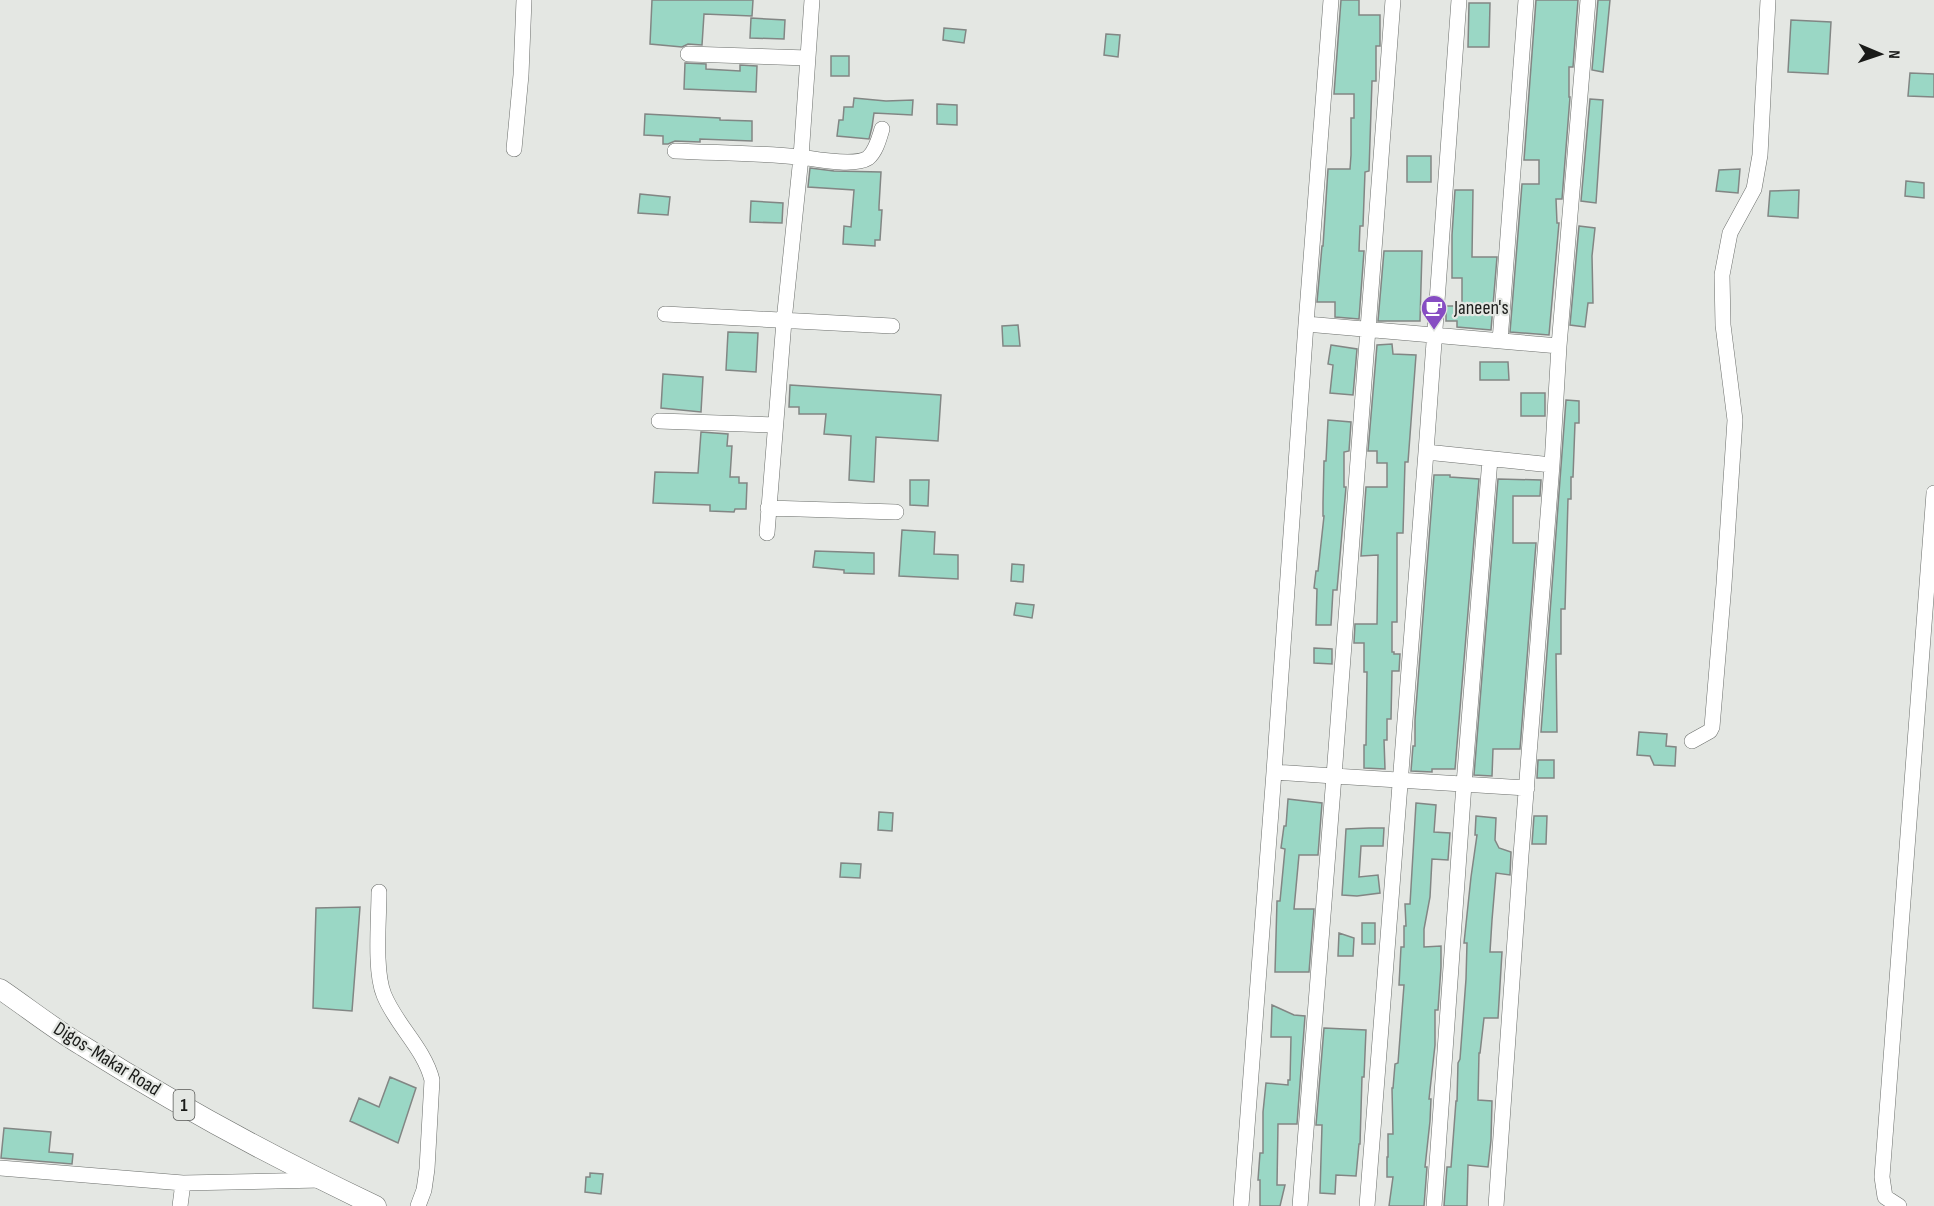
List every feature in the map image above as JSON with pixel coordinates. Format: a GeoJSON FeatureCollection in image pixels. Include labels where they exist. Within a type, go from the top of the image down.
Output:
{"type":"FeatureCollection","features":[{"type":"Feature","properties":{"kind":"main road","name":"Digos-Makar Road"},"geometry":{"type":"LineString","coordinates":[[0,989],[81,1046],[196,1113],[321,1180],[376,1206]]}},
{"type":"Feature","properties":{"kind":"street"},"geometry":{"type":"LineString","coordinates":[[514,149],[521,75],[524,0]]}},
{"type":"Feature","properties":{"kind":"street"},"geometry":{"type":"LineString","coordinates":[[767,533],[784,321],[801,157],[812,0]]}},
{"type":"Feature","properties":{"kind":"street"},"geometry":{"type":"LineString","coordinates":[[1241,1206],[1331,0]]}},
{"type":"Feature","properties":{"kind":"street"},"geometry":{"type":"LineString","coordinates":[[1300,1206],[1393,0]]}},
{"type":"Feature","properties":{"kind":"street"},"geometry":{"type":"LineString","coordinates":[[1367,1206],[1459,0]]}},
{"type":"Feature","properties":{"kind":"street"},"geometry":{"type":"LineString","coordinates":[[1500,341],[1526,0]]}},
{"type":"Feature","properties":{"kind":"street"},"geometry":{"type":"LineString","coordinates":[[1496,1206],[1559,346],[1588,0]]}},
{"type":"Feature","properties":{"kind":"street"},"geometry":{"type":"LineString","coordinates":[[1692,741],[1710,731],[1712,727],[1735,429],[1723,325],[1722,275],[1730,233],[1754,189],[1760,155],[1768,0]]}},
{"type":"Feature","properties":{"kind":"street"},"geometry":{"type":"LineString","coordinates":[[688,54],[808,58]]}},
{"type":"Feature","properties":{"kind":"street"},"geometry":{"type":"LineString","coordinates":[[675,151],[801,157],[823,161],[860,161],[868,158],[874,150],[882,129]]}},
{"type":"Feature","properties":{"kind":"street"},"geometry":{"type":"LineString","coordinates":[[665,314],[892,326]]}},
{"type":"Feature","properties":{"kind":"street"},"geometry":{"type":"LineString","coordinates":[[1306,324],[1559,346]]}},
{"type":"Feature","properties":{"kind":"street"},"geometry":{"type":"LineString","coordinates":[[659,420],[775,425]]}},
{"type":"Feature","properties":{"kind":"street"},"geometry":{"type":"LineString","coordinates":[[1426,452],[1552,465]]}},
{"type":"Feature","properties":{"kind":"street"},"geometry":{"type":"LineString","coordinates":[[1434,1206],[1490,459]]}},
{"type":"Feature","properties":{"kind":"street"},"geometry":{"type":"LineString","coordinates":[[1899,1206],[1885,1197],[1882,1178],[1929,605],[1934,493]]}},
{"type":"Feature","properties":{"kind":"street"},"geometry":{"type":"LineString","coordinates":[[768,508],[896,512]]}},
{"type":"Feature","properties":{"kind":"street"},"geometry":{"type":"LineString","coordinates":[[1274,772],[1527,788]]}},
{"type":"Feature","properties":{"kind":"street"},"geometry":{"type":"LineString","coordinates":[[379,892],[379,967],[383,994],[421,1054],[432,1080],[427,1169],[424,1190],[418,1206]]}},
{"type":"Feature","properties":{"kind":"street"},"geometry":{"type":"LineString","coordinates":[[0,1168],[183,1183],[321,1180]]}},
{"type":"Feature","properties":{"kind":"street"},"geometry":{"type":"LineString","coordinates":[[180,1206],[183,1183]]}},
{"type":"Feature","properties":{"kind":"building"},"geometry":{"type":"Polygon","coordinates":[[[652,0],[753,0],[752,16],[704,14],[702,45],[688,44],[682,47],[650,44],[652,0]]]}},
{"type":"Feature","properties":{"kind":"building"},"geometry":{"type":"Polygon","coordinates":[[[1341,0],[1359,0],[1359,15],[1380,15],[1380,46],[1376,46],[1376,81],[1372,81],[1369,171],[1365,172],[1363,226],[1360,226],[1359,251],[1364,251],[1359,319],[1335,317],[1335,302],[1317,302],[1328,169],[1350,169],[1354,94],[1334,94],[1341,0]]]}},
{"type":"Feature","properties":{"kind":"building"},"geometry":{"type":"Polygon","coordinates":[[[1536,0],[1578,0],[1573,67],[1569,67],[1570,97],[1562,199],[1556,199],[1557,223],[1559,223],[1549,335],[1510,332],[1522,184],[1539,184],[1539,160],[1524,160],[1536,0]]]}},
{"type":"Feature","properties":{"kind":"building"},"geometry":{"type":"Polygon","coordinates":[[[1598,0],[1610,0],[1603,72],[1592,70],[1598,0]]]}},
{"type":"Feature","properties":{"kind":"building"},"geometry":{"type":"Polygon","coordinates":[[[1469,3],[1490,3],[1489,47],[1468,47],[1469,3]]]}},
{"type":"Feature","properties":{"kind":"building"},"geometry":{"type":"Polygon","coordinates":[[[751,18],[785,20],[784,39],[750,38],[751,18]]]}},
{"type":"Feature","properties":{"kind":"building"},"geometry":{"type":"Polygon","coordinates":[[[1791,20],[1831,22],[1828,74],[1788,72],[1791,20]]]}},
{"type":"Feature","properties":{"kind":"building"},"geometry":{"type":"Polygon","coordinates":[[[944,28],[966,30],[964,43],[943,40],[944,28]]]}},
{"type":"Feature","properties":{"kind":"building"},"geometry":{"type":"Polygon","coordinates":[[[1106,34],[1120,35],[1118,57],[1104,55],[1106,34]]]}},
{"type":"Feature","properties":{"kind":"building"},"geometry":{"type":"Polygon","coordinates":[[[831,56],[849,56],[849,76],[831,76],[831,56]]]}},
{"type":"Feature","properties":{"kind":"building"},"geometry":{"type":"Polygon","coordinates":[[[685,63],[706,64],[706,69],[740,71],[740,65],[757,66],[756,92],[684,89],[685,63]]]}},
{"type":"Feature","properties":{"kind":"building"},"geometry":{"type":"Polygon","coordinates":[[[1910,73],[1934,74],[1934,97],[1908,96],[1910,73]]]}},
{"type":"Feature","properties":{"kind":"building"},"geometry":{"type":"Polygon","coordinates":[[[854,98],[886,101],[913,100],[912,115],[874,113],[869,139],[837,136],[839,120],[843,120],[844,107],[853,107],[854,98]]]}},
{"type":"Feature","properties":{"kind":"building"},"geometry":{"type":"Polygon","coordinates":[[[1590,99],[1603,100],[1596,203],[1581,201],[1590,99]]]}},
{"type":"Feature","properties":{"kind":"building"},"geometry":{"type":"Polygon","coordinates":[[[937,104],[957,105],[957,125],[937,124],[937,104]]]}},
{"type":"Feature","properties":{"kind":"building"},"geometry":{"type":"Polygon","coordinates":[[[645,114],[752,121],[752,141],[700,139],[700,142],[675,141],[663,144],[663,136],[644,135],[645,114]]]}},
{"type":"Feature","properties":{"kind":"building"},"geometry":{"type":"Polygon","coordinates":[[[1407,156],[1431,156],[1431,182],[1407,182],[1407,156]]]}},
{"type":"Feature","properties":{"kind":"building"},"geometry":{"type":"Polygon","coordinates":[[[810,168],[881,172],[880,240],[875,240],[875,246],[843,244],[844,226],[851,227],[854,190],[808,187],[810,168]]]}},
{"type":"Feature","properties":{"kind":"building"},"geometry":{"type":"Polygon","coordinates":[[[1740,169],[1738,193],[1716,191],[1719,170],[1740,169]]]}},
{"type":"Feature","properties":{"kind":"building"},"geometry":{"type":"Polygon","coordinates":[[[1906,181],[1924,183],[1924,198],[1905,196],[1906,181]]]}},
{"type":"Feature","properties":{"kind":"building"},"geometry":{"type":"Polygon","coordinates":[[[1455,190],[1473,190],[1472,257],[1497,257],[1491,330],[1457,327],[1457,321],[1446,321],[1446,306],[1462,306],[1462,278],[1452,278],[1455,190]]]}},
{"type":"Feature","properties":{"kind":"building"},"geometry":{"type":"Polygon","coordinates":[[[1799,190],[1798,218],[1768,216],[1770,191],[1799,190]]]}},
{"type":"Feature","properties":{"kind":"building"},"geometry":{"type":"Polygon","coordinates":[[[640,194],[670,197],[668,215],[638,213],[640,194]]]}},
{"type":"Feature","properties":{"kind":"building"},"geometry":{"type":"Polygon","coordinates":[[[751,201],[783,203],[782,223],[750,222],[751,201]]]}},
{"type":"Feature","properties":{"kind":"building"},"geometry":{"type":"Polygon","coordinates":[[[1579,226],[1595,228],[1592,256],[1593,303],[1588,303],[1585,327],[1570,325],[1579,226]]]}},
{"type":"Feature","properties":{"kind":"building"},"geometry":{"type":"Polygon","coordinates":[[[1384,251],[1422,251],[1420,321],[1378,321],[1384,251]]]}},
{"type":"Feature","properties":{"kind":"building"},"geometry":{"type":"Polygon","coordinates":[[[1018,325],[1020,346],[1003,346],[1002,326],[1018,325]]]}},
{"type":"Feature","properties":{"kind":"building"},"geometry":{"type":"Polygon","coordinates":[[[728,332],[758,333],[756,372],[726,370],[728,332]]]}},
{"type":"Feature","properties":{"kind":"building"},"geometry":{"type":"Polygon","coordinates":[[[1392,344],[1393,354],[1416,355],[1408,462],[1405,462],[1403,533],[1397,533],[1397,622],[1392,622],[1392,652],[1400,654],[1399,671],[1392,671],[1391,719],[1387,719],[1387,740],[1384,740],[1385,769],[1364,768],[1367,672],[1364,672],[1364,643],[1354,643],[1355,624],[1377,624],[1378,555],[1361,556],[1366,487],[1387,487],[1387,463],[1377,463],[1377,451],[1368,451],[1377,345],[1392,344]]]}},
{"type":"Feature","properties":{"kind":"building"},"geometry":{"type":"Polygon","coordinates":[[[1331,345],[1357,349],[1353,395],[1330,393],[1333,365],[1328,364],[1331,345]]]}},
{"type":"Feature","properties":{"kind":"building"},"geometry":{"type":"Polygon","coordinates":[[[1480,362],[1508,362],[1509,380],[1480,380],[1480,362]]]}},
{"type":"Feature","properties":{"kind":"building"},"geometry":{"type":"Polygon","coordinates":[[[663,374],[703,377],[701,412],[661,408],[663,374]]]}},
{"type":"Feature","properties":{"kind":"building"},"geometry":{"type":"Polygon","coordinates":[[[790,385],[941,395],[938,441],[876,437],[874,482],[849,480],[851,436],[824,434],[826,414],[799,414],[799,407],[789,407],[790,385]]]}},
{"type":"Feature","properties":{"kind":"building"},"geometry":{"type":"Polygon","coordinates":[[[1521,393],[1545,393],[1545,416],[1521,416],[1521,393]]]}},
{"type":"Feature","properties":{"kind":"building"},"geometry":{"type":"Polygon","coordinates":[[[1566,400],[1579,401],[1579,423],[1575,423],[1571,499],[1568,499],[1565,609],[1561,609],[1561,654],[1556,654],[1557,732],[1541,732],[1566,400]]]}},
{"type":"Feature","properties":{"kind":"building"},"geometry":{"type":"Polygon","coordinates":[[[1328,420],[1351,422],[1349,451],[1344,452],[1344,487],[1346,487],[1337,590],[1333,590],[1331,625],[1316,625],[1317,589],[1314,588],[1324,516],[1324,461],[1326,461],[1328,420]]]}},
{"type":"Feature","properties":{"kind":"building"},"geometry":{"type":"Polygon","coordinates":[[[701,432],[728,434],[727,446],[732,446],[730,477],[739,477],[739,483],[747,483],[746,509],[735,509],[734,512],[710,511],[710,505],[653,503],[655,472],[698,473],[701,432]]]}},
{"type":"Feature","properties":{"kind":"building"},"geometry":{"type":"Polygon","coordinates":[[[1434,475],[1479,479],[1455,769],[1432,769],[1432,772],[1411,771],[1413,746],[1415,746],[1415,720],[1434,475]]]}},
{"type":"Feature","properties":{"kind":"building"},"geometry":{"type":"Polygon","coordinates":[[[1498,479],[1541,480],[1540,496],[1513,496],[1513,543],[1536,543],[1520,749],[1493,749],[1492,776],[1474,775],[1498,479]]]}},
{"type":"Feature","properties":{"kind":"building"},"geometry":{"type":"Polygon","coordinates":[[[910,480],[929,480],[928,506],[910,505],[910,480]]]}},
{"type":"Feature","properties":{"kind":"building"},"geometry":{"type":"Polygon","coordinates":[[[902,530],[935,532],[934,554],[958,555],[958,579],[899,576],[902,530]]]}},
{"type":"Feature","properties":{"kind":"building"},"geometry":{"type":"Polygon","coordinates":[[[815,551],[874,553],[874,574],[844,573],[844,570],[813,567],[815,551]]]}},
{"type":"Feature","properties":{"kind":"building"},"geometry":{"type":"Polygon","coordinates":[[[1012,564],[1024,565],[1023,582],[1011,581],[1012,564]]]}},
{"type":"Feature","properties":{"kind":"building"},"geometry":{"type":"Polygon","coordinates":[[[1016,603],[1034,605],[1032,618],[1014,615],[1016,603]]]}},
{"type":"Feature","properties":{"kind":"building"},"geometry":{"type":"Polygon","coordinates":[[[1314,648],[1332,649],[1332,664],[1314,663],[1314,648]]]}},
{"type":"Feature","properties":{"kind":"building"},"geometry":{"type":"Polygon","coordinates":[[[1639,732],[1667,734],[1666,746],[1676,747],[1675,766],[1654,765],[1650,756],[1637,755],[1639,732]]]}},
{"type":"Feature","properties":{"kind":"building"},"geometry":{"type":"Polygon","coordinates":[[[1538,760],[1554,760],[1554,778],[1537,778],[1538,760]]]}},
{"type":"Feature","properties":{"kind":"building"},"geometry":{"type":"Polygon","coordinates":[[[1288,799],[1322,803],[1318,855],[1299,855],[1294,909],[1314,909],[1309,972],[1275,972],[1277,901],[1280,901],[1285,849],[1281,848],[1284,826],[1286,826],[1288,799]]]}},
{"type":"Feature","properties":{"kind":"building"},"geometry":{"type":"Polygon","coordinates":[[[1416,803],[1436,805],[1434,832],[1450,833],[1448,860],[1432,859],[1430,897],[1424,929],[1424,947],[1441,946],[1441,967],[1438,1010],[1435,1010],[1435,1045],[1429,1099],[1431,1099],[1430,1121],[1424,1206],[1389,1206],[1393,1177],[1387,1177],[1388,1134],[1393,1134],[1392,1088],[1395,1064],[1398,1063],[1404,985],[1399,985],[1401,947],[1404,947],[1404,926],[1406,926],[1405,904],[1410,904],[1416,803]]]}},
{"type":"Feature","properties":{"kind":"building"},"geometry":{"type":"Polygon","coordinates":[[[879,812],[893,813],[892,831],[878,830],[879,812]]]}},
{"type":"Feature","properties":{"kind":"building"},"geometry":{"type":"Polygon","coordinates":[[[1476,816],[1496,818],[1495,840],[1499,848],[1511,852],[1510,875],[1496,873],[1492,920],[1490,952],[1502,952],[1498,1018],[1484,1018],[1479,1053],[1478,1100],[1492,1101],[1491,1140],[1488,1167],[1468,1165],[1467,1206],[1444,1206],[1447,1167],[1451,1167],[1457,1101],[1466,979],[1467,943],[1464,943],[1477,835],[1475,835],[1476,816]]]}},
{"type":"Feature","properties":{"kind":"building"},"geometry":{"type":"Polygon","coordinates":[[[1534,816],[1547,816],[1546,844],[1532,844],[1534,816]]]}},
{"type":"Feature","properties":{"kind":"building"},"geometry":{"type":"Polygon","coordinates":[[[1384,828],[1383,846],[1361,846],[1359,877],[1378,875],[1380,893],[1342,895],[1346,829],[1384,828]]]}},
{"type":"Feature","properties":{"kind":"building"},"geometry":{"type":"Polygon","coordinates":[[[841,863],[861,864],[860,878],[840,877],[841,863]]]}},
{"type":"Feature","properties":{"kind":"building"},"geometry":{"type":"Polygon","coordinates":[[[360,907],[352,1011],[313,1008],[316,908],[360,907]]]}},
{"type":"Feature","properties":{"kind":"building"},"geometry":{"type":"Polygon","coordinates":[[[1362,923],[1375,923],[1375,944],[1362,944],[1362,923]]]}},
{"type":"Feature","properties":{"kind":"building"},"geometry":{"type":"Polygon","coordinates":[[[1339,933],[1354,938],[1353,956],[1338,956],[1339,933]]]}},
{"type":"Feature","properties":{"kind":"building"},"geometry":{"type":"Polygon","coordinates":[[[1272,1005],[1294,1015],[1305,1016],[1297,1124],[1278,1124],[1277,1185],[1285,1185],[1280,1206],[1260,1206],[1260,1180],[1258,1180],[1260,1153],[1263,1153],[1266,1083],[1288,1085],[1288,1080],[1290,1080],[1291,1037],[1271,1037],[1272,1005]]]}},
{"type":"Feature","properties":{"kind":"building"},"geometry":{"type":"Polygon","coordinates":[[[1324,1028],[1366,1030],[1360,1144],[1356,1176],[1336,1175],[1335,1194],[1320,1193],[1322,1125],[1316,1125],[1324,1028]]]}},
{"type":"Feature","properties":{"kind":"building"},"geometry":{"type":"Polygon","coordinates":[[[390,1077],[416,1088],[398,1143],[350,1121],[359,1098],[379,1107],[390,1077]]]}},
{"type":"Feature","properties":{"kind":"building"},"geometry":{"type":"Polygon","coordinates":[[[4,1128],[51,1132],[49,1152],[73,1154],[72,1164],[1,1158],[4,1128]]]}},
{"type":"Feature","properties":{"kind":"building"},"geometry":{"type":"Polygon","coordinates":[[[590,1173],[603,1174],[601,1194],[585,1192],[586,1177],[590,1177],[590,1173]]]}},
{"type":"Feature","properties":{"kind":"place","name":"Janeen's"},"geometry":{"type":"Point","coordinates":[1434,331]}}]}
